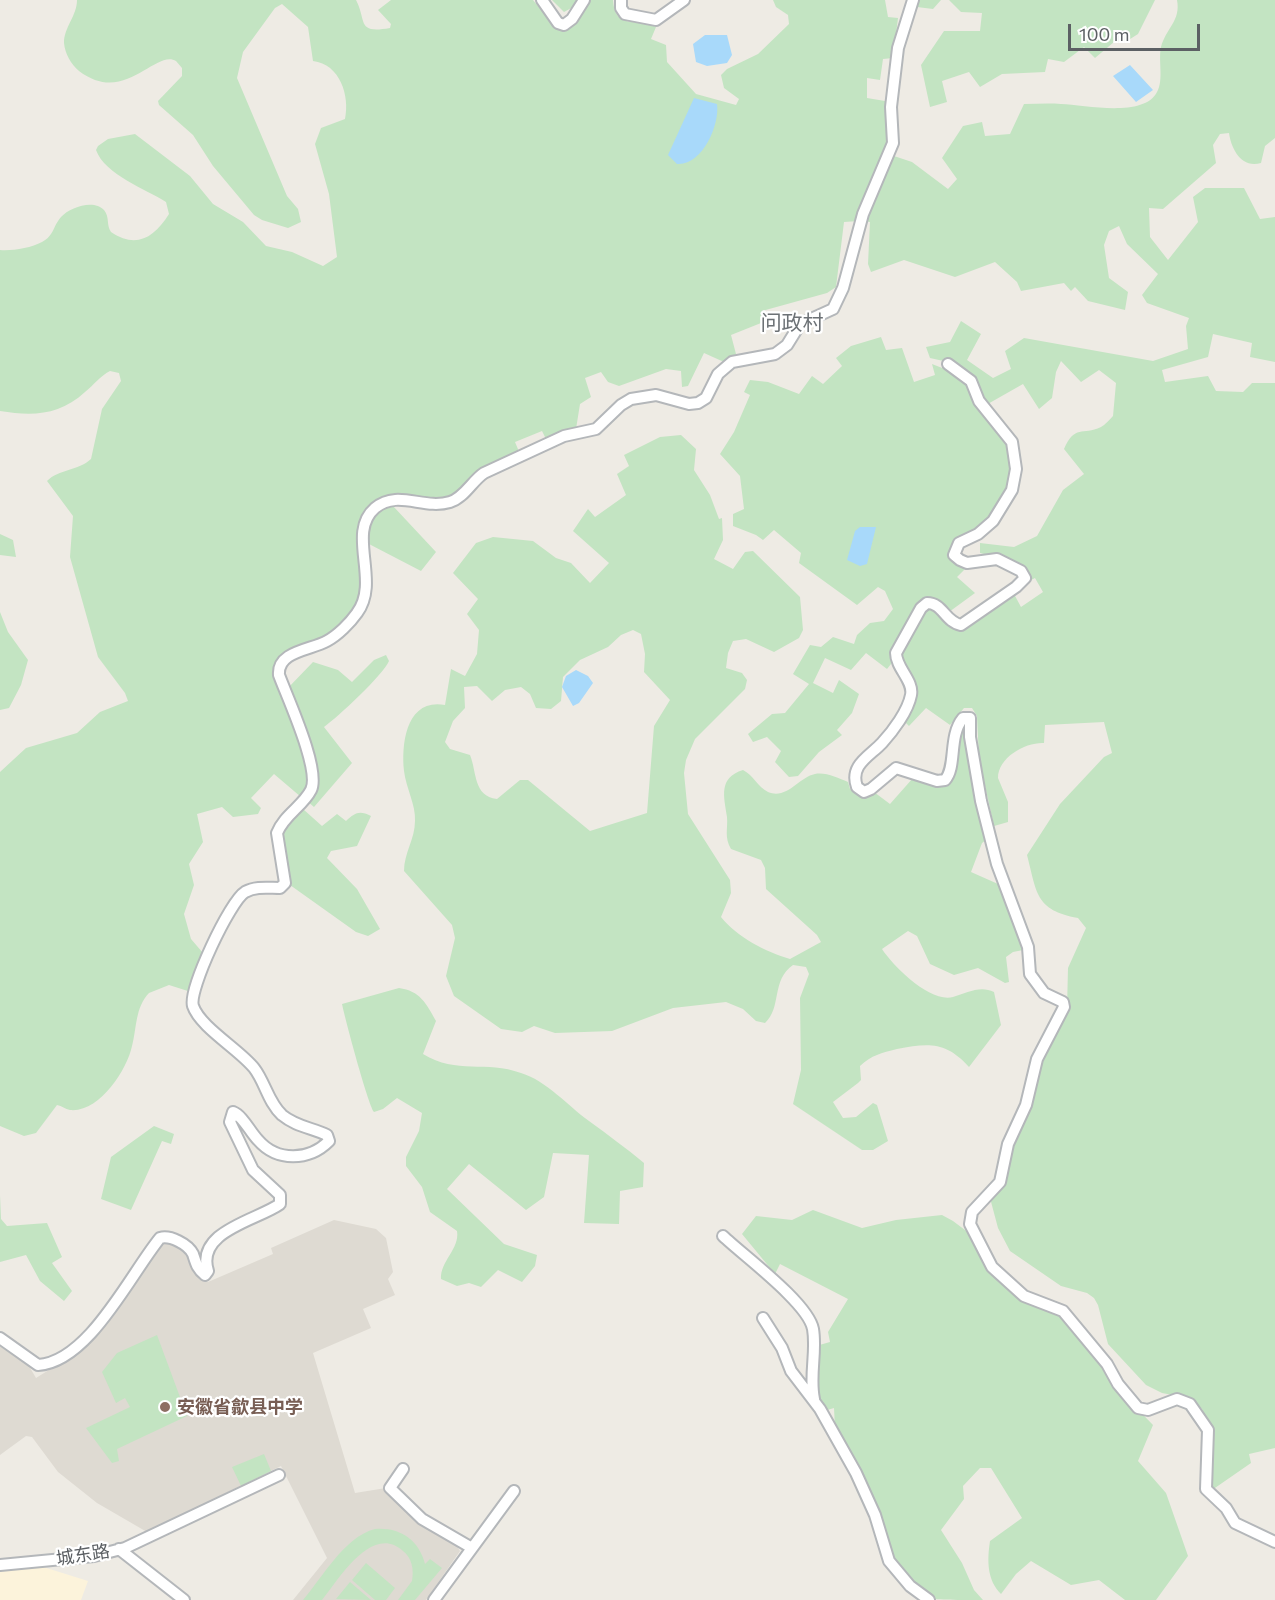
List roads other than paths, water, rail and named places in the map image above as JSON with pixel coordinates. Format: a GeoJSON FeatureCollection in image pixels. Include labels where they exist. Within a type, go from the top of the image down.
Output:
{"type":"FeatureCollection","features":[{"type":"Feature","properties":{"kind":"street"},"geometry":{"type":"LineString","coordinates":[[542,0],[558,23],[564,25],[572,20],[584,0]]}},
{"type":"Feature","properties":{"kind":"street"},"geometry":{"type":"LineString","coordinates":[[621,0],[621,8],[625,14],[656,20],[684,0]]}},
{"type":"Feature","properties":{"kind":"street"},"geometry":{"type":"LineString","coordinates":[[0,1338],[38,1365],[49,1363],[74,1349],[102,1320],[160,1238],[172,1238],[192,1251],[197,1267],[205,1275],[208,1271],[207,1256],[219,1237],[280,1204],[280,1195],[249,1165],[230,1122],[233,1112],[263,1146],[281,1155],[300,1156],[329,1141],[327,1135],[293,1123],[279,1112],[254,1067],[210,1027],[194,1009],[192,999],[208,951],[236,901],[251,890],[280,888],[285,883],[277,833],[313,786],[314,776],[279,675],[280,665],[289,655],[329,641],[360,610],[368,577],[363,555],[363,531],[367,518],[375,508],[392,499],[432,504],[457,500],[473,480],[484,473],[564,436],[596,429],[621,405],[631,399],[656,394],[689,404],[698,403],[706,398],[718,374],[732,362],[775,354],[787,345],[800,324],[833,309],[843,288],[863,214],[893,143],[891,108],[898,48],[913,0]]}},
{"type":"Feature","properties":{"kind":"street"},"geometry":{"type":"LineString","coordinates":[[948,364],[971,381],[979,401],[1012,442],[1016,469],[1012,490],[993,521],[978,534],[959,543],[954,555],[967,562],[998,559],[1021,571],[1025,578],[1016,587],[961,625],[951,621],[935,604],[927,603],[921,608],[896,653],[898,664],[912,688],[911,698],[889,735],[863,759],[855,777],[857,787],[867,792],[896,768],[937,781],[945,780],[951,771],[957,727],[963,718],[970,718],[970,737],[981,801],[997,864],[1028,947],[1030,974],[1044,993],[1063,1002],[1064,1007],[1036,1059],[1026,1105],[1008,1144],[1000,1182],[972,1212],[970,1224],[992,1267],[1024,1296],[1063,1311],[1107,1364],[1118,1384],[1138,1408],[1148,1410],[1177,1399],[1190,1404],[1208,1430],[1206,1489],[1226,1508],[1235,1523],[1275,1542]]}},
{"type":"Feature","properties":{"kind":"street"},"geometry":{"type":"LineString","coordinates":[[723,1236],[751,1263],[769,1275],[810,1320],[813,1334],[812,1380],[815,1402]]}},
{"type":"Feature","properties":{"kind":"street"},"geometry":{"type":"LineString","coordinates":[[763,1318],[782,1348],[792,1371],[815,1402],[866,1494],[889,1561],[910,1586],[929,1600]]}},
{"type":"Feature","properties":{"kind":"street"},"geometry":{"type":"LineString","coordinates":[[403,1470],[390,1488],[422,1519],[472,1548]]}},
{"type":"Feature","properties":{"kind":"street"},"geometry":{"type":"LineString","coordinates":[[119,1549],[136,1544],[279,1475]]}},
{"type":"Feature","properties":{"kind":"street"},"geometry":{"type":"LineString","coordinates":[[434,1600],[514,1491]]}},
{"type":"Feature","properties":{"kind":"street","name":"城东路"},"geometry":{"type":"LineString","coordinates":[[0,1565],[94,1556],[119,1549],[184,1600]]}},
{"type":"Feature","properties":{"kind":"water"},"geometry":{"type":"Polygon","coordinates":[[[705,35],[727,35],[732,55],[727,63],[707,66],[696,62],[693,44],[705,35]]]}},
{"type":"Feature","properties":{"kind":"water"},"geometry":{"type":"Polygon","coordinates":[[[1130,65],[1153,90],[1136,102],[1113,76],[1130,65]]]}},
{"type":"Feature","properties":{"kind":"water"},"geometry":{"type":"Polygon","coordinates":[[[694,98],[717,104],[716,123],[708,143],[701,151],[686,163],[677,164],[668,155],[694,98]]]}},
{"type":"Feature","properties":{"kind":"water"},"geometry":{"type":"Polygon","coordinates":[[[860,527],[876,527],[867,564],[860,566],[847,560],[855,531],[860,527]]]}},
{"type":"Feature","properties":{"kind":"water"},"geometry":{"type":"Polygon","coordinates":[[[576,670],[588,676],[593,683],[579,703],[573,706],[562,687],[566,676],[576,670]]]}},
{"type":"Feature","properties":{"kind":"place","name":"安徽省歙县中学"},"geometry":{"type":"Point","coordinates":[165,1407]}},
{"type":"Feature","properties":{"kind":"district","name":"问政村"},"geometry":{"type":"Point","coordinates":[792,323]}}]}
